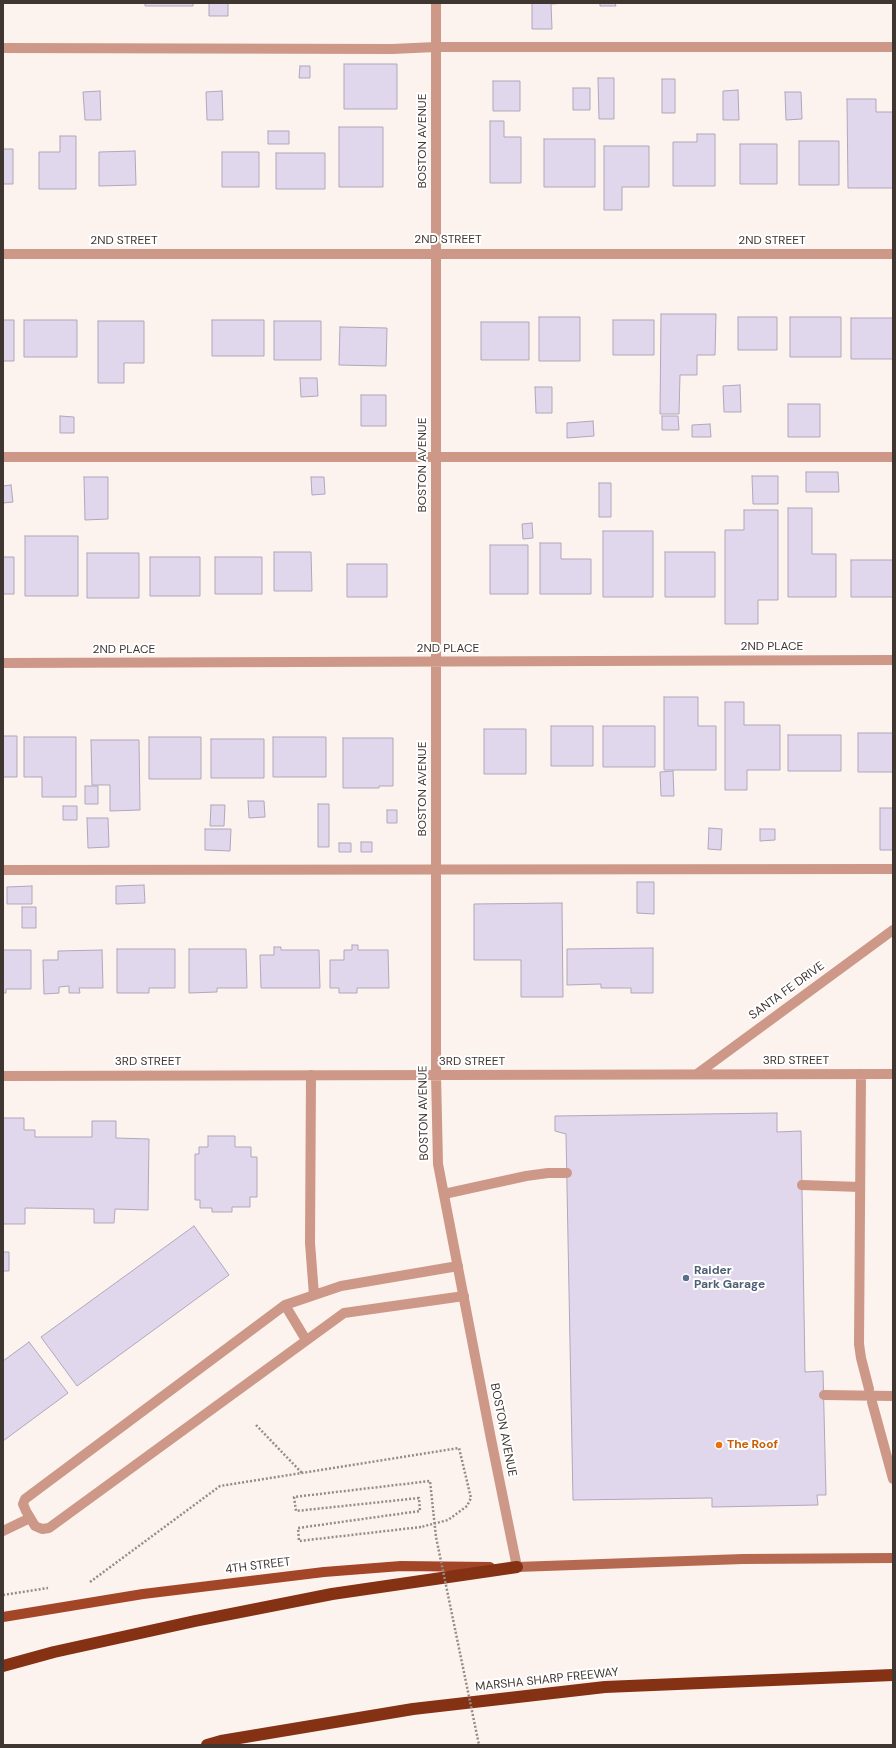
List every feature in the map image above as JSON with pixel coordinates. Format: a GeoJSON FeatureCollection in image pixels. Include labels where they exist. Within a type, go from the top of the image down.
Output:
{"type":"FeatureCollection","features":[{"type":"Feature","properties":{"kind":"highway"},"geometry":{"type":"LineString","coordinates":[[3,1666],[54,1652],[180,1624],[286,1603],[423,1580],[517,1567]]}},
{"type":"Feature","properties":{"kind":"highway","name":"MARSHA SHARP FREEWAY"},"geometry":{"type":"LineString","coordinates":[[207,1745],[222,1741],[413,1709],[605,1687],[893,1675]]}},
{"type":"Feature","properties":{"kind":"highway"},"geometry":{"type":"LineString","coordinates":[[200,1745],[222,1741]]}},
{"type":"Feature","properties":{"kind":"main road"},"geometry":{"type":"LineString","coordinates":[[517,1567],[743,1559],[893,1558]]}},
{"type":"Feature","properties":{"kind":"main road","name":"4TH STREET"},"geometry":{"type":"LineString","coordinates":[[3,1617],[143,1594],[324,1572],[401,1566],[517,1567]]}},
{"type":"Feature","properties":{"kind":"street","name":"BOSTON AVENUE"},"geometry":{"type":"LineString","coordinates":[[436,3],[436,1075],[438,1164],[517,1567]]}},
{"type":"Feature","properties":{"kind":"street"},"geometry":{"type":"LineString","coordinates":[[3,48],[392,49],[436,47],[893,46]]}},
{"type":"Feature","properties":{"kind":"street","name":"2ND STREET"},"geometry":{"type":"LineString","coordinates":[[3,254],[893,254]]}},
{"type":"Feature","properties":{"kind":"street"},"geometry":{"type":"LineString","coordinates":[[3,457],[893,457]]}},
{"type":"Feature","properties":{"kind":"street","name":"2ND PLACE"},"geometry":{"type":"LineString","coordinates":[[3,663],[893,660]]}},
{"type":"Feature","properties":{"kind":"street"},"geometry":{"type":"LineString","coordinates":[[3,870],[893,869]]}},
{"type":"Feature","properties":{"kind":"street","name":"SANTA FE DRIVE"},"geometry":{"type":"LineString","coordinates":[[697,1074],[893,930]]}},
{"type":"Feature","properties":{"kind":"street"},"geometry":{"type":"LineString","coordinates":[[861,1074],[859,1344],[869,1389]]}},
{"type":"Feature","properties":{"kind":"street","name":"3RD STREET"},"geometry":{"type":"LineString","coordinates":[[3,1076],[893,1074]]}},
{"type":"Feature","properties":{"kind":"street"},"geometry":{"type":"LineString","coordinates":[[311,1075],[310,1243],[314,1295]]}},
{"type":"Feature","properties":{"kind":"street"},"geometry":{"type":"LineString","coordinates":[[444,1194],[526,1176],[548,1173],[567,1173]]}},
{"type":"Feature","properties":{"kind":"street"},"geometry":{"type":"LineString","coordinates":[[802,1185],[860,1187]]}},
{"type":"Feature","properties":{"kind":"street"},"geometry":{"type":"LineString","coordinates":[[458,1266],[341,1286],[285,1305],[25,1499],[23,1504],[35,1526],[42,1529],[49,1528],[344,1313],[464,1296]]}},
{"type":"Feature","properties":{"kind":"street"},"geometry":{"type":"LineString","coordinates":[[285,1305],[306,1340]]}},
{"type":"Feature","properties":{"kind":"street"},"geometry":{"type":"LineString","coordinates":[[824,1395],[893,1396]]}},
{"type":"Feature","properties":{"kind":"street"},"geometry":{"type":"LineString","coordinates":[[872,1402],[893,1479]]}},
{"type":"Feature","properties":{"kind":"street"},"geometry":{"type":"LineString","coordinates":[[3,1531],[30,1518]]}},
{"type":"Feature","properties":{"kind":"path"},"geometry":{"type":"LineString","coordinates":[[256,1425],[302,1473]]}},
{"type":"Feature","properties":{"kind":"path"},"geometry":{"type":"LineString","coordinates":[[85,1582],[92,1581],[220,1486],[459,1448],[471,1498],[467,1506],[448,1520],[421,1527],[299,1541],[298,1528],[420,1511],[419,1498],[296,1511],[294,1497],[430,1481],[436,1538],[479,1745]]}},
{"type":"Feature","properties":{"kind":"path"},"geometry":{"type":"LineString","coordinates":[[3,1595],[55,1587]]}},
{"type":"Feature","properties":{"kind":"building"},"geometry":{"type":"Polygon","coordinates":[[[145,3],[193,3],[193,6],[145,6],[145,3]]]}},
{"type":"Feature","properties":{"kind":"building"},"geometry":{"type":"Polygon","coordinates":[[[209,3],[228,3],[228,16],[209,16],[209,3]]]}},
{"type":"Feature","properties":{"kind":"building"},"geometry":{"type":"Polygon","coordinates":[[[532,3],[567,3],[551,4],[552,29],[532,29],[532,3]]]}},
{"type":"Feature","properties":{"kind":"building"},"geometry":{"type":"Polygon","coordinates":[[[600,3],[615,3],[616,6],[600,6],[600,3]]]}},
{"type":"Feature","properties":{"kind":"building"},"geometry":{"type":"Polygon","coordinates":[[[344,64],[397,64],[397,109],[344,109],[344,64]]]}},
{"type":"Feature","properties":{"kind":"building"},"geometry":{"type":"Polygon","coordinates":[[[300,66],[310,66],[310,78],[299,78],[300,66]]]}},
{"type":"Feature","properties":{"kind":"building"},"geometry":{"type":"Polygon","coordinates":[[[598,78],[614,78],[614,119],[599,119],[598,78]]]}},
{"type":"Feature","properties":{"kind":"building"},"geometry":{"type":"Polygon","coordinates":[[[662,79],[675,79],[675,113],[662,113],[662,79]]]}},
{"type":"Feature","properties":{"kind":"building"},"geometry":{"type":"Polygon","coordinates":[[[493,81],[520,81],[520,111],[493,111],[493,81]]]}},
{"type":"Feature","properties":{"kind":"building"},"geometry":{"type":"Polygon","coordinates":[[[573,88],[590,88],[590,110],[573,110],[573,88]]]}},
{"type":"Feature","properties":{"kind":"building"},"geometry":{"type":"Polygon","coordinates":[[[738,90],[739,120],[723,120],[723,91],[738,90]]]}},
{"type":"Feature","properties":{"kind":"building"},"geometry":{"type":"Polygon","coordinates":[[[100,91],[101,120],[85,120],[83,92],[100,91]]]}},
{"type":"Feature","properties":{"kind":"building"},"geometry":{"type":"Polygon","coordinates":[[[222,91],[223,120],[207,120],[206,92],[222,91]]]}},
{"type":"Feature","properties":{"kind":"building"},"geometry":{"type":"Polygon","coordinates":[[[785,92],[801,92],[802,119],[786,120],[785,92]]]}},
{"type":"Feature","properties":{"kind":"building"},"geometry":{"type":"Polygon","coordinates":[[[847,99],[876,99],[876,112],[893,112],[893,188],[848,188],[847,99]]]}},
{"type":"Feature","properties":{"kind":"building"},"geometry":{"type":"Polygon","coordinates":[[[490,121],[504,121],[504,137],[521,137],[521,183],[490,183],[490,121]]]}},
{"type":"Feature","properties":{"kind":"building"},"geometry":{"type":"Polygon","coordinates":[[[339,127],[383,127],[383,187],[339,187],[339,127]]]}},
{"type":"Feature","properties":{"kind":"building"},"geometry":{"type":"Polygon","coordinates":[[[268,131],[289,131],[289,144],[268,144],[268,131]]]}},
{"type":"Feature","properties":{"kind":"building"},"geometry":{"type":"Polygon","coordinates":[[[697,134],[715,134],[715,186],[673,186],[673,142],[697,142],[697,134]]]}},
{"type":"Feature","properties":{"kind":"building"},"geometry":{"type":"Polygon","coordinates":[[[60,136],[76,136],[76,189],[39,189],[39,152],[60,152],[60,136]]]}},
{"type":"Feature","properties":{"kind":"building"},"geometry":{"type":"Polygon","coordinates":[[[544,139],[595,139],[595,187],[544,187],[544,139]]]}},
{"type":"Feature","properties":{"kind":"building"},"geometry":{"type":"Polygon","coordinates":[[[799,141],[839,141],[839,185],[799,185],[799,141]]]}},
{"type":"Feature","properties":{"kind":"building"},"geometry":{"type":"Polygon","coordinates":[[[740,144],[777,144],[777,184],[740,184],[740,144]]]}},
{"type":"Feature","properties":{"kind":"building"},"geometry":{"type":"Polygon","coordinates":[[[604,146],[649,146],[649,187],[622,187],[622,210],[604,210],[604,146]]]}},
{"type":"Feature","properties":{"kind":"building"},"geometry":{"type":"Polygon","coordinates":[[[3,149],[13,149],[13,184],[3,184],[3,149]]]}},
{"type":"Feature","properties":{"kind":"building"},"geometry":{"type":"Polygon","coordinates":[[[135,151],[136,185],[99,186],[99,152],[135,151]]]}},
{"type":"Feature","properties":{"kind":"building"},"geometry":{"type":"Polygon","coordinates":[[[222,152],[259,152],[259,187],[222,187],[222,152]]]}},
{"type":"Feature","properties":{"kind":"building"},"geometry":{"type":"Polygon","coordinates":[[[276,153],[325,153],[325,189],[276,189],[276,153]]]}},
{"type":"Feature","properties":{"kind":"building"},"geometry":{"type":"Polygon","coordinates":[[[661,314],[716,314],[715,355],[697,355],[697,375],[680,375],[679,414],[660,414],[661,314]]]}},
{"type":"Feature","properties":{"kind":"building"},"geometry":{"type":"Polygon","coordinates":[[[539,317],[580,317],[580,361],[539,361],[539,317]]]}},
{"type":"Feature","properties":{"kind":"building"},"geometry":{"type":"Polygon","coordinates":[[[738,317],[777,317],[777,350],[738,350],[738,317]]]}},
{"type":"Feature","properties":{"kind":"building"},"geometry":{"type":"Polygon","coordinates":[[[790,317],[841,317],[841,357],[790,357],[790,317]]]}},
{"type":"Feature","properties":{"kind":"building"},"geometry":{"type":"Polygon","coordinates":[[[851,318],[893,318],[893,359],[851,359],[851,318]]]}},
{"type":"Feature","properties":{"kind":"building"},"geometry":{"type":"Polygon","coordinates":[[[3,320],[14,320],[14,361],[3,361],[3,320]]]}},
{"type":"Feature","properties":{"kind":"building"},"geometry":{"type":"Polygon","coordinates":[[[24,320],[77,320],[77,357],[24,357],[24,320]]]}},
{"type":"Feature","properties":{"kind":"building"},"geometry":{"type":"Polygon","coordinates":[[[212,320],[264,320],[264,356],[212,356],[212,320]]]}},
{"type":"Feature","properties":{"kind":"building"},"geometry":{"type":"Polygon","coordinates":[[[613,320],[654,320],[654,355],[613,355],[613,320]]]}},
{"type":"Feature","properties":{"kind":"building"},"geometry":{"type":"Polygon","coordinates":[[[98,321],[144,321],[144,363],[124,363],[124,383],[98,383],[98,321]]]}},
{"type":"Feature","properties":{"kind":"building"},"geometry":{"type":"Polygon","coordinates":[[[274,321],[321,321],[321,360],[274,360],[274,321]]]}},
{"type":"Feature","properties":{"kind":"building"},"geometry":{"type":"Polygon","coordinates":[[[481,322],[529,322],[529,360],[481,360],[481,322]]]}},
{"type":"Feature","properties":{"kind":"building"},"geometry":{"type":"Polygon","coordinates":[[[340,327],[387,328],[386,366],[339,365],[340,327]]]}},
{"type":"Feature","properties":{"kind":"building"},"geometry":{"type":"Polygon","coordinates":[[[300,378],[317,378],[318,396],[301,397],[300,378]]]}},
{"type":"Feature","properties":{"kind":"building"},"geometry":{"type":"Polygon","coordinates":[[[740,385],[741,412],[724,412],[723,386],[740,385]]]}},
{"type":"Feature","properties":{"kind":"building"},"geometry":{"type":"Polygon","coordinates":[[[535,387],[552,387],[552,413],[536,413],[535,387]]]}},
{"type":"Feature","properties":{"kind":"building"},"geometry":{"type":"Polygon","coordinates":[[[361,395],[386,395],[386,426],[361,426],[361,395]]]}},
{"type":"Feature","properties":{"kind":"building"},"geometry":{"type":"Polygon","coordinates":[[[788,404],[820,404],[820,437],[788,437],[788,404]]]}},
{"type":"Feature","properties":{"kind":"building"},"geometry":{"type":"Polygon","coordinates":[[[60,416],[74,417],[74,433],[60,433],[60,416]]]}},
{"type":"Feature","properties":{"kind":"building"},"geometry":{"type":"Polygon","coordinates":[[[662,416],[678,416],[679,430],[662,430],[662,416]]]}},
{"type":"Feature","properties":{"kind":"building"},"geometry":{"type":"Polygon","coordinates":[[[593,421],[594,436],[567,438],[567,423],[593,421]]]}},
{"type":"Feature","properties":{"kind":"building"},"geometry":{"type":"Polygon","coordinates":[[[710,424],[711,437],[692,437],[692,425],[710,424]]]}},
{"type":"Feature","properties":{"kind":"building"},"geometry":{"type":"Polygon","coordinates":[[[806,472],[838,472],[839,492],[806,492],[806,472]]]}},
{"type":"Feature","properties":{"kind":"building"},"geometry":{"type":"Polygon","coordinates":[[[752,476],[778,476],[778,504],[753,504],[752,476]]]}},
{"type":"Feature","properties":{"kind":"building"},"geometry":{"type":"Polygon","coordinates":[[[84,477],[108,477],[108,519],[85,520],[84,477]]]}},
{"type":"Feature","properties":{"kind":"building"},"geometry":{"type":"Polygon","coordinates":[[[311,477],[324,477],[325,494],[312,495],[311,477]]]}},
{"type":"Feature","properties":{"kind":"building"},"geometry":{"type":"Polygon","coordinates":[[[599,483],[611,483],[611,517],[599,517],[599,483]]]}},
{"type":"Feature","properties":{"kind":"building"},"geometry":{"type":"Polygon","coordinates":[[[11,485],[13,502],[3,503],[3,486],[11,485]]]}},
{"type":"Feature","properties":{"kind":"building"},"geometry":{"type":"Polygon","coordinates":[[[788,508],[812,508],[812,554],[836,554],[836,597],[788,597],[788,508]]]}},
{"type":"Feature","properties":{"kind":"building"},"geometry":{"type":"Polygon","coordinates":[[[744,510],[778,510],[778,600],[758,600],[758,624],[725,624],[725,530],[744,530],[744,510]]]}},
{"type":"Feature","properties":{"kind":"building"},"geometry":{"type":"Polygon","coordinates":[[[532,523],[533,538],[523,539],[522,524],[532,523]]]}},
{"type":"Feature","properties":{"kind":"building"},"geometry":{"type":"Polygon","coordinates":[[[603,531],[653,531],[653,597],[603,597],[603,531]]]}},
{"type":"Feature","properties":{"kind":"building"},"geometry":{"type":"Polygon","coordinates":[[[25,536],[78,536],[78,596],[25,596],[25,536]]]}},
{"type":"Feature","properties":{"kind":"building"},"geometry":{"type":"Polygon","coordinates":[[[540,543],[561,543],[561,559],[591,559],[591,594],[540,594],[540,543]]]}},
{"type":"Feature","properties":{"kind":"building"},"geometry":{"type":"Polygon","coordinates":[[[490,545],[528,545],[528,594],[490,594],[490,545]]]}},
{"type":"Feature","properties":{"kind":"building"},"geometry":{"type":"Polygon","coordinates":[[[274,552],[311,552],[312,591],[274,591],[274,552]]]}},
{"type":"Feature","properties":{"kind":"building"},"geometry":{"type":"Polygon","coordinates":[[[665,552],[715,552],[715,597],[665,597],[665,552]]]}},
{"type":"Feature","properties":{"kind":"building"},"geometry":{"type":"Polygon","coordinates":[[[87,553],[139,553],[139,598],[87,598],[87,553]]]}},
{"type":"Feature","properties":{"kind":"building"},"geometry":{"type":"Polygon","coordinates":[[[3,557],[14,557],[14,594],[3,594],[3,557]]]}},
{"type":"Feature","properties":{"kind":"building"},"geometry":{"type":"Polygon","coordinates":[[[150,557],[200,557],[200,596],[150,596],[150,557]]]}},
{"type":"Feature","properties":{"kind":"building"},"geometry":{"type":"Polygon","coordinates":[[[215,557],[262,557],[262,594],[215,594],[215,557]]]}},
{"type":"Feature","properties":{"kind":"building"},"geometry":{"type":"Polygon","coordinates":[[[851,560],[893,560],[893,597],[851,597],[851,560]]]}},
{"type":"Feature","properties":{"kind":"building"},"geometry":{"type":"Polygon","coordinates":[[[347,564],[387,564],[387,597],[347,597],[347,564]]]}},
{"type":"Feature","properties":{"kind":"building"},"geometry":{"type":"Polygon","coordinates":[[[664,697],[698,697],[698,726],[716,726],[716,770],[664,770],[664,697]]]}},
{"type":"Feature","properties":{"kind":"building"},"geometry":{"type":"Polygon","coordinates":[[[725,702],[744,702],[744,725],[780,725],[780,770],[747,770],[747,790],[725,790],[725,702]]]}},
{"type":"Feature","properties":{"kind":"building"},"geometry":{"type":"Polygon","coordinates":[[[551,726],[593,726],[593,766],[551,766],[551,726]]]}},
{"type":"Feature","properties":{"kind":"building"},"geometry":{"type":"Polygon","coordinates":[[[603,726],[655,726],[655,767],[603,767],[603,726]]]}},
{"type":"Feature","properties":{"kind":"building"},"geometry":{"type":"Polygon","coordinates":[[[484,729],[526,729],[526,774],[484,774],[484,729]]]}},
{"type":"Feature","properties":{"kind":"building"},"geometry":{"type":"Polygon","coordinates":[[[858,733],[893,733],[893,772],[858,772],[858,733]]]}},
{"type":"Feature","properties":{"kind":"building"},"geometry":{"type":"Polygon","coordinates":[[[788,735],[841,735],[841,771],[788,771],[788,735]]]}},
{"type":"Feature","properties":{"kind":"building"},"geometry":{"type":"Polygon","coordinates":[[[3,736],[17,736],[17,777],[3,777],[3,736]]]}},
{"type":"Feature","properties":{"kind":"building"},"geometry":{"type":"Polygon","coordinates":[[[24,737],[76,737],[76,797],[42,797],[42,777],[24,777],[24,737]]]}},
{"type":"Feature","properties":{"kind":"building"},"geometry":{"type":"Polygon","coordinates":[[[149,737],[201,737],[201,779],[149,779],[149,737]]]}},
{"type":"Feature","properties":{"kind":"building"},"geometry":{"type":"Polygon","coordinates":[[[273,737],[326,737],[326,777],[273,777],[273,737]]]}},
{"type":"Feature","properties":{"kind":"building"},"geometry":{"type":"Polygon","coordinates":[[[343,738],[393,738],[393,786],[379,786],[379,788],[343,788],[343,738]]]}},
{"type":"Feature","properties":{"kind":"building"},"geometry":{"type":"Polygon","coordinates":[[[211,739],[264,739],[264,778],[211,778],[211,739]]]}},
{"type":"Feature","properties":{"kind":"building"},"geometry":{"type":"Polygon","coordinates":[[[91,740],[139,740],[140,810],[110,811],[110,785],[92,785],[91,740]]]}},
{"type":"Feature","properties":{"kind":"building"},"geometry":{"type":"Polygon","coordinates":[[[673,771],[674,796],[661,796],[660,772],[673,771]]]}},
{"type":"Feature","properties":{"kind":"building"},"geometry":{"type":"Polygon","coordinates":[[[85,786],[98,786],[98,804],[85,804],[85,786]]]}},
{"type":"Feature","properties":{"kind":"building"},"geometry":{"type":"Polygon","coordinates":[[[248,801],[264,801],[265,817],[249,818],[248,801]]]}},
{"type":"Feature","properties":{"kind":"building"},"geometry":{"type":"Polygon","coordinates":[[[318,804],[329,804],[329,847],[318,847],[318,804]]]}},
{"type":"Feature","properties":{"kind":"building"},"geometry":{"type":"Polygon","coordinates":[[[211,805],[225,805],[224,826],[210,826],[211,805]]]}},
{"type":"Feature","properties":{"kind":"building"},"geometry":{"type":"Polygon","coordinates":[[[63,806],[77,806],[77,820],[63,820],[63,806]]]}},
{"type":"Feature","properties":{"kind":"building"},"geometry":{"type":"Polygon","coordinates":[[[880,808],[893,808],[893,850],[880,850],[880,808]]]}},
{"type":"Feature","properties":{"kind":"building"},"geometry":{"type":"Polygon","coordinates":[[[387,810],[397,810],[397,823],[387,823],[387,810]]]}},
{"type":"Feature","properties":{"kind":"building"},"geometry":{"type":"Polygon","coordinates":[[[87,818],[108,818],[109,847],[88,848],[87,818]]]}},
{"type":"Feature","properties":{"kind":"building"},"geometry":{"type":"Polygon","coordinates":[[[709,828],[722,829],[721,850],[708,849],[709,828]]]}},
{"type":"Feature","properties":{"kind":"building"},"geometry":{"type":"Polygon","coordinates":[[[205,829],[231,829],[230,851],[205,850],[205,829]]]}},
{"type":"Feature","properties":{"kind":"building"},"geometry":{"type":"Polygon","coordinates":[[[760,829],[775,829],[775,840],[760,841],[760,829]]]}},
{"type":"Feature","properties":{"kind":"building"},"geometry":{"type":"Polygon","coordinates":[[[361,842],[372,842],[372,852],[361,852],[361,842]]]}},
{"type":"Feature","properties":{"kind":"building"},"geometry":{"type":"Polygon","coordinates":[[[339,843],[351,843],[351,852],[339,852],[339,843]]]}},
{"type":"Feature","properties":{"kind":"building"},"geometry":{"type":"Polygon","coordinates":[[[637,882],[654,882],[654,914],[637,913],[637,882]]]}},
{"type":"Feature","properties":{"kind":"building"},"geometry":{"type":"Polygon","coordinates":[[[144,885],[145,903],[116,904],[116,886],[144,885]]]}},
{"type":"Feature","properties":{"kind":"building"},"geometry":{"type":"Polygon","coordinates":[[[32,886],[32,904],[7,904],[7,887],[32,886]]]}},
{"type":"Feature","properties":{"kind":"building"},"geometry":{"type":"Polygon","coordinates":[[[562,903],[563,997],[521,997],[521,960],[474,960],[474,904],[562,903]]]}},
{"type":"Feature","properties":{"kind":"building"},"geometry":{"type":"Polygon","coordinates":[[[22,907],[36,907],[36,928],[22,928],[22,907]]]}},
{"type":"Feature","properties":{"kind":"building"},"geometry":{"type":"Polygon","coordinates":[[[352,945],[358,945],[358,950],[388,950],[389,988],[357,988],[357,993],[339,993],[339,988],[330,988],[330,960],[344,960],[344,950],[352,950],[352,945]]]}},
{"type":"Feature","properties":{"kind":"building"},"geometry":{"type":"Polygon","coordinates":[[[274,947],[281,947],[281,950],[319,950],[320,988],[261,988],[260,955],[274,955],[274,947]]]}},
{"type":"Feature","properties":{"kind":"building"},"geometry":{"type":"Polygon","coordinates":[[[653,948],[653,993],[631,993],[631,988],[601,988],[601,984],[567,985],[567,949],[653,948]]]}},
{"type":"Feature","properties":{"kind":"building"},"geometry":{"type":"Polygon","coordinates":[[[117,949],[175,949],[175,988],[149,988],[149,993],[117,993],[117,949]]]}},
{"type":"Feature","properties":{"kind":"building"},"geometry":{"type":"Polygon","coordinates":[[[189,949],[246,949],[247,988],[217,988],[217,992],[189,993],[189,949]]]}},
{"type":"Feature","properties":{"kind":"building"},"geometry":{"type":"Polygon","coordinates":[[[3,950],[31,950],[31,989],[6,989],[6,993],[3,993],[3,950]]]}},
{"type":"Feature","properties":{"kind":"building"},"geometry":{"type":"Polygon","coordinates":[[[102,950],[103,988],[79,988],[80,993],[69,993],[69,986],[59,987],[59,993],[44,994],[43,960],[58,960],[58,951],[102,950]]]}},
{"type":"Feature","properties":{"kind":"building","name":"Raider Park Garage"},"geometry":{"type":"Polygon","coordinates":[[[777,1113],[777,1132],[801,1131],[805,1372],[823,1371],[826,1495],[817,1495],[818,1505],[712,1507],[712,1498],[573,1500],[566,1134],[555,1131],[555,1116],[777,1113]]]}},
{"type":"Feature","properties":{"kind":"building"},"geometry":{"type":"Polygon","coordinates":[[[3,1118],[24,1118],[24,1130],[35,1130],[35,1137],[92,1137],[92,1121],[116,1121],[116,1138],[149,1139],[148,1210],[115,1209],[114,1223],[94,1223],[94,1209],[25,1208],[25,1224],[3,1224],[3,1118]]]}},
{"type":"Feature","properties":{"kind":"building"},"geometry":{"type":"Polygon","coordinates":[[[208,1136],[235,1136],[235,1147],[251,1147],[251,1157],[257,1157],[257,1197],[250,1197],[250,1207],[232,1207],[232,1212],[212,1212],[212,1208],[200,1208],[200,1200],[195,1200],[195,1154],[199,1154],[199,1147],[208,1147],[208,1136]]]}},
{"type":"Feature","properties":{"kind":"building"},"geometry":{"type":"Polygon","coordinates":[[[194,1226],[229,1275],[77,1386],[41,1337],[194,1226]]]}},
{"type":"Feature","properties":{"kind":"building"},"geometry":{"type":"Polygon","coordinates":[[[3,1252],[9,1252],[9,1271],[3,1271],[3,1252]]]}},
{"type":"Feature","properties":{"kind":"building"},"geometry":{"type":"Polygon","coordinates":[[[29,1342],[68,1393],[3,1441],[3,1361],[29,1342]]]}},
{"type":"Feature","properties":{"kind":"place","name":"Raider Park Garage"},"geometry":{"type":"Point","coordinates":[686,1278]}},
{"type":"Feature","properties":{"kind":"place","name":"The Roof"},"geometry":{"type":"Point","coordinates":[719,1445]}}]}
